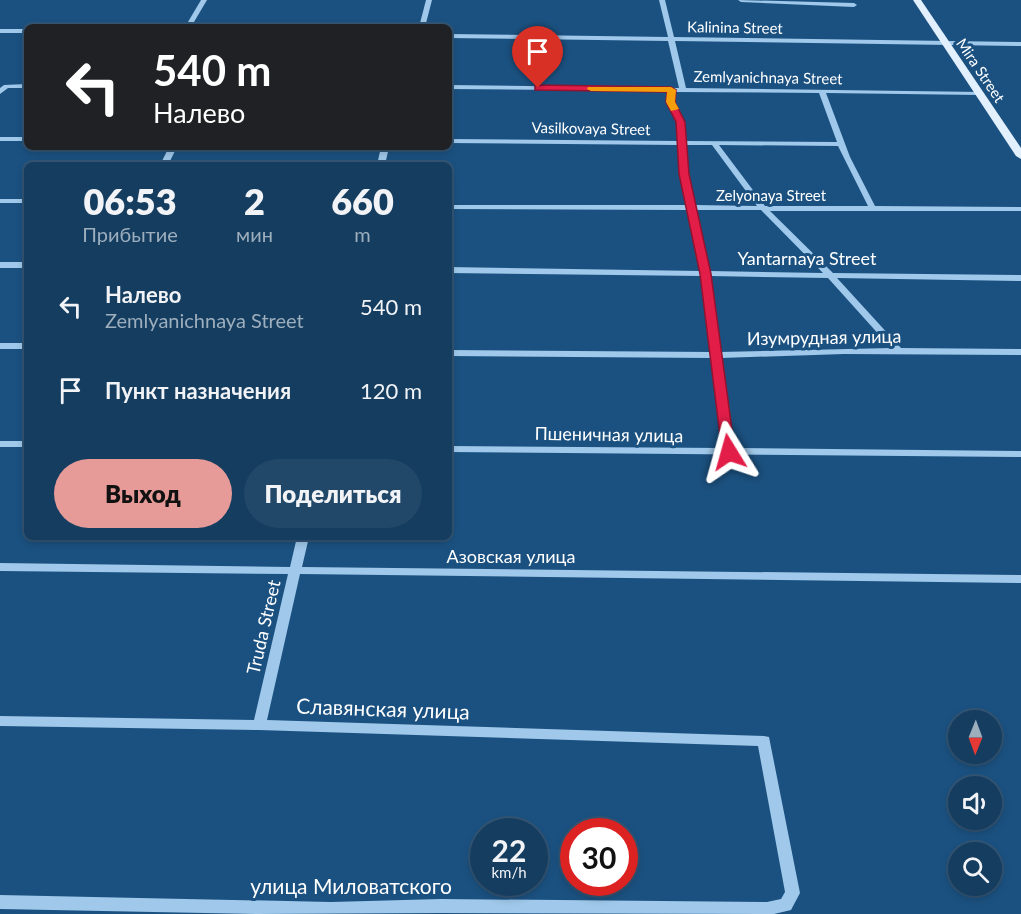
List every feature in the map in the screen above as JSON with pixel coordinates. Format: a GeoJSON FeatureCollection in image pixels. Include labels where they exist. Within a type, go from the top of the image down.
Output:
{"type":"FeatureCollection","features":[{"type":"Feature","properties":{"kind":"main road","name":"Mira Street"},"geometry":{"type":"LineString","coordinates":[[917,0],[1021,156]]}},
{"type":"Feature","properties":{"kind":"street"},"geometry":{"type":"LineString","coordinates":[[190,24],[204,0]]}},
{"type":"Feature","properties":{"kind":"street"},"geometry":{"type":"LineString","coordinates":[[424,24],[429,0]]}},
{"type":"Feature","properties":{"kind":"street"},"geometry":{"type":"LineString","coordinates":[[662,0],[683,90]]}},
{"type":"Feature","properties":{"kind":"street"},"geometry":{"type":"LineString","coordinates":[[741,0],[743,2],[854,5]]}},
{"type":"Feature","properties":{"kind":"street"},"geometry":{"type":"LineString","coordinates":[[0,31],[24,31]]}},
{"type":"Feature","properties":{"kind":"street","name":"Kalinina Street"},"geometry":{"type":"LineString","coordinates":[[452,36],[1021,44]]}},
{"type":"Feature","properties":{"kind":"street"},"geometry":{"type":"LineString","coordinates":[[0,92],[6,86],[24,86]]}},
{"type":"Feature","properties":{"kind":"street","name":"Zemlyanichnaya Street"},"geometry":{"type":"LineString","coordinates":[[452,87],[979,93]]}},
{"type":"Feature","properties":{"kind":"street"},"geometry":{"type":"LineString","coordinates":[[671,90],[670,102],[681,122],[684,174],[705,274],[729,452]]}},
{"type":"Feature","properties":{"kind":"street"},"geometry":{"type":"LineString","coordinates":[[822,91],[846,157],[873,209]]}},
{"type":"Feature","properties":{"kind":"street"},"geometry":{"type":"LineString","coordinates":[[0,139],[24,139]]}},
{"type":"Feature","properties":{"kind":"street","name":"Vasilkovaya Street"},"geometry":{"type":"LineString","coordinates":[[452,141],[842,144]]}},
{"type":"Feature","properties":{"kind":"street"},"geometry":{"type":"LineString","coordinates":[[714,143],[763,208],[829,274],[899,352]]}},
{"type":"Feature","properties":{"kind":"street"},"geometry":{"type":"LineString","coordinates":[[0,201],[24,201]]}},
{"type":"Feature","properties":{"kind":"street","name":"Zelyonaya Street"},"geometry":{"type":"LineString","coordinates":[[452,207],[1021,209]]}},
{"type":"Feature","properties":{"kind":"street"},"geometry":{"type":"LineString","coordinates":[[0,265],[24,266]]}},
{"type":"Feature","properties":{"kind":"street","name":"Yantarnaya Street"},"geometry":{"type":"LineString","coordinates":[[452,270],[1021,278]]}},
{"type":"Feature","properties":{"kind":"street"},"geometry":{"type":"LineString","coordinates":[[0,346],[24,346]]}},
{"type":"Feature","properties":{"kind":"street","name":"Изумрудная улица"},"geometry":{"type":"LineString","coordinates":[[452,352],[715,356],[1021,352]]}},
{"type":"Feature","properties":{"kind":"street"},"geometry":{"type":"LineString","coordinates":[[0,444],[24,444]]}},
{"type":"Feature","properties":{"kind":"street","name":"Пшеничная улица"},"geometry":{"type":"LineString","coordinates":[[452,449],[1021,454]]}},
{"type":"Feature","properties":{"kind":"street","name":"Truda Street"},"geometry":{"type":"LineString","coordinates":[[259,725],[302,540]]}},
{"type":"Feature","properties":{"kind":"street","name":"Азовская улица"},"geometry":{"type":"LineString","coordinates":[[0,567],[1021,579]]}},
{"type":"Feature","properties":{"kind":"street","name":"Славянская улица"},"geometry":{"type":"LineString","coordinates":[[0,721],[259,725],[764,741]]}},
{"type":"Feature","properties":{"kind":"street","name":"улица Миловатского"},"geometry":{"type":"LineString","coordinates":[[0,902],[331,909],[441,906],[766,909],[786,905],[793,893],[764,741]]}},
{"type":"Feature","properties":{"kind":"slow traffic"},"geometry":{"type":"LineString","coordinates":[[591,89],[671,90],[670,102],[674,109]]}},
{"type":"Feature","properties":{"kind":"route"},"geometry":{"type":"LineString","coordinates":[[538,88],[671,90],[670,102],[681,122],[684,174],[705,274],[729,452]]}}]}
